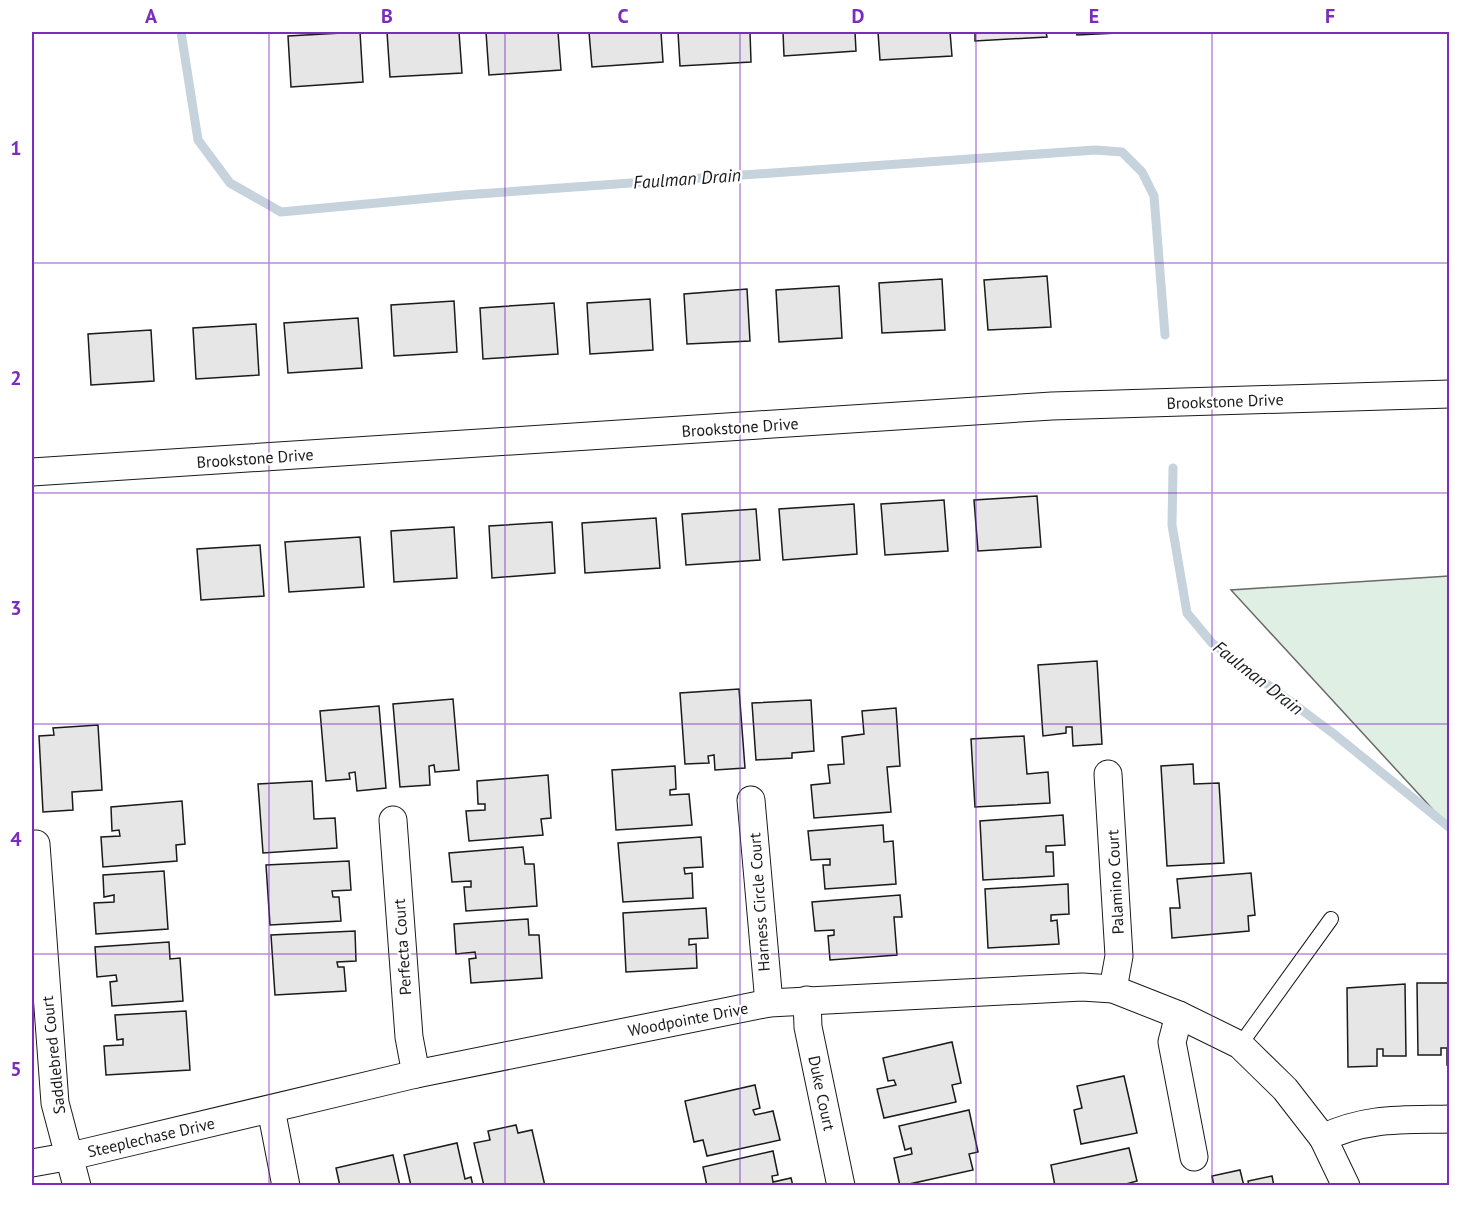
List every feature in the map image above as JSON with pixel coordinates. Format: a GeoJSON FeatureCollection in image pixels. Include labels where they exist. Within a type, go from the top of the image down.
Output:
{"type":"FeatureCollection","features":[{"type":"Feature","properties":{"kind":"street","name":"Brookstone Drive"},"geometry":{"type":"LineString","coordinates":[[32,472],[1052,406],[1449,394]]}},
{"type":"Feature","properties":{"kind":"street","name":"Palamino Court"},"geometry":{"type":"LineString","coordinates":[[1108,774],[1119,956],[1113,989]]}},
{"type":"Feature","properties":{"kind":"street","name":"Harness Circle Court"},"geometry":{"type":"LineString","coordinates":[[752,800],[769,1003]]}},
{"type":"Feature","properties":{"kind":"street","name":"Perfecta Court"},"geometry":{"type":"LineString","coordinates":[[393,820],[409,1037],[416,1074]]}},
{"type":"Feature","properties":{"kind":"street","name":"Saddlebred Court"},"geometry":{"type":"LineString","coordinates":[[36,844],[55,1103],[77,1185]]}},
{"type":"Feature","properties":{"kind":"street","name":"Woodpointe Drive"},"geometry":{"type":"LineString","coordinates":[[271,1109],[416,1074],[769,1003],[1082,987],[1113,989]]}},
{"type":"Feature","properties":{"kind":"street"},"geometry":{"type":"LineString","coordinates":[[1113,989],[1179,1015],[1240,1045],[1285,1089],[1323,1137],[1346,1185]]}},
{"type":"Feature","properties":{"kind":"street","name":"Duke Court"},"geometry":{"type":"LineString","coordinates":[[807,1000],[808,1027],[841,1185]]}},
{"type":"Feature","properties":{"kind":"street"},"geometry":{"type":"LineString","coordinates":[[1179,1015],[1172,1042],[1194,1157]]}},
{"type":"Feature","properties":{"kind":"street"},"geometry":{"type":"LineString","coordinates":[[271,1109],[286,1185]]}},
{"type":"Feature","properties":{"kind":"street","name":"Steeplechase Drive"},"geometry":{"type":"LineString","coordinates":[[32,1163],[271,1109]]}},
{"type":"Feature","properties":{"kind":"street"},"geometry":{"type":"LineString","coordinates":[[1323,1137],[1368,1121],[1449,1119]]}},
{"type":"Feature","properties":{"kind":"lane"},"geometry":{"type":"LineString","coordinates":[[1240,1045],[1331,919]]}},
{"type":"Feature","properties":{"kind":"green space"},"geometry":{"type":"Polygon","coordinates":[[[1450,576],[1449,827],[1231,590],[1450,576]]]}},
{"type":"Feature","properties":{"kind":"building"},"geometry":{"type":"Polygon","coordinates":[[[360,32],[363,82],[291,87],[288,36],[360,32]]]}},
{"type":"Feature","properties":{"kind":"building"},"geometry":{"type":"Polygon","coordinates":[[[387,32],[459,32],[462,73],[390,77],[387,32]]]}},
{"type":"Feature","properties":{"kind":"building"},"geometry":{"type":"Polygon","coordinates":[[[486,32],[558,32],[561,70],[489,75],[486,32]]]}},
{"type":"Feature","properties":{"kind":"building"},"geometry":{"type":"Polygon","coordinates":[[[589,32],[661,32],[663,62],[592,67],[589,32]]]}},
{"type":"Feature","properties":{"kind":"building"},"geometry":{"type":"Polygon","coordinates":[[[678,32],[750,32],[751,62],[680,66],[678,32]]]}},
{"type":"Feature","properties":{"kind":"building"},"geometry":{"type":"Polygon","coordinates":[[[783,32],[855,32],[856,51],[784,56],[783,32]]]}},
{"type":"Feature","properties":{"kind":"building"},"geometry":{"type":"Polygon","coordinates":[[[878,32],[950,32],[952,56],[880,60],[878,32]]]}},
{"type":"Feature","properties":{"kind":"building"},"geometry":{"type":"Polygon","coordinates":[[[975,32],[1046,32],[1047,37],[975,41],[975,32]]]}},
{"type":"Feature","properties":{"kind":"building"},"geometry":{"type":"Polygon","coordinates":[[[1076,32],[1139,32],[1077,35],[1076,32]]]}},
{"type":"Feature","properties":{"kind":"building"},"geometry":{"type":"Polygon","coordinates":[[[1047,276],[1051,327],[988,330],[984,280],[1047,276]]]}},
{"type":"Feature","properties":{"kind":"building"},"geometry":{"type":"Polygon","coordinates":[[[942,279],[945,330],[882,333],[879,283],[942,279]]]}},
{"type":"Feature","properties":{"kind":"building"},"geometry":{"type":"Polygon","coordinates":[[[839,286],[842,338],[779,342],[776,290],[839,286]]]}},
{"type":"Feature","properties":{"kind":"building"},"geometry":{"type":"Polygon","coordinates":[[[747,289],[750,341],[687,344],[684,294],[747,289]]]}},
{"type":"Feature","properties":{"kind":"building"},"geometry":{"type":"Polygon","coordinates":[[[650,299],[653,350],[590,354],[587,303],[650,299]]]}},
{"type":"Feature","properties":{"kind":"building"},"geometry":{"type":"Polygon","coordinates":[[[454,301],[457,352],[394,356],[391,305],[454,301]]]}},
{"type":"Feature","properties":{"kind":"building"},"geometry":{"type":"Polygon","coordinates":[[[554,303],[558,354],[483,359],[480,308],[554,303]]]}},
{"type":"Feature","properties":{"kind":"building"},"geometry":{"type":"Polygon","coordinates":[[[358,318],[362,368],[288,373],[284,323],[358,318]]]}},
{"type":"Feature","properties":{"kind":"building"},"geometry":{"type":"Polygon","coordinates":[[[256,324],[259,375],[196,379],[193,328],[256,324]]]}},
{"type":"Feature","properties":{"kind":"building"},"geometry":{"type":"Polygon","coordinates":[[[151,330],[154,381],[91,385],[88,334],[151,330]]]}},
{"type":"Feature","properties":{"kind":"building"},"geometry":{"type":"Polygon","coordinates":[[[1037,496],[1041,547],[978,551],[974,500],[1037,496]]]}},
{"type":"Feature","properties":{"kind":"building"},"geometry":{"type":"Polygon","coordinates":[[[944,500],[948,551],[885,555],[881,504],[944,500]]]}},
{"type":"Feature","properties":{"kind":"building"},"geometry":{"type":"Polygon","coordinates":[[[854,504],[857,554],[783,560],[779,509],[854,504]]]}},
{"type":"Feature","properties":{"kind":"building"},"geometry":{"type":"Polygon","coordinates":[[[756,509],[760,560],[686,565],[682,514],[756,509]]]}},
{"type":"Feature","properties":{"kind":"building"},"geometry":{"type":"Polygon","coordinates":[[[656,518],[660,568],[585,573],[582,523],[656,518]]]}},
{"type":"Feature","properties":{"kind":"building"},"geometry":{"type":"Polygon","coordinates":[[[552,522],[555,573],[492,578],[489,526],[552,522]]]}},
{"type":"Feature","properties":{"kind":"building"},"geometry":{"type":"Polygon","coordinates":[[[454,527],[457,578],[394,582],[391,531],[454,527]]]}},
{"type":"Feature","properties":{"kind":"building"},"geometry":{"type":"Polygon","coordinates":[[[360,537],[364,587],[289,592],[285,542],[360,537]]]}},
{"type":"Feature","properties":{"kind":"building"},"geometry":{"type":"Polygon","coordinates":[[[260,545],[264,596],[201,600],[197,549],[260,545]]]}},
{"type":"Feature","properties":{"kind":"building"},"geometry":{"type":"Polygon","coordinates":[[[1097,661],[1102,744],[1073,746],[1072,727],[1066,727],[1066,733],[1043,736],[1038,665],[1097,661]]]}},
{"type":"Feature","properties":{"kind":"building"},"geometry":{"type":"Polygon","coordinates":[[[739,689],[745,768],[715,770],[714,755],[708,756],[709,763],[685,764],[680,693],[739,689]]]}},
{"type":"Feature","properties":{"kind":"building"},"geometry":{"type":"Polygon","coordinates":[[[453,699],[459,770],[435,772],[434,765],[429,766],[430,785],[400,787],[393,704],[453,699]]]}},
{"type":"Feature","properties":{"kind":"building"},"geometry":{"type":"Polygon","coordinates":[[[811,700],[814,751],[792,753],[792,758],[756,760],[752,703],[811,700]]]}},
{"type":"Feature","properties":{"kind":"building"},"geometry":{"type":"Polygon","coordinates":[[[379,706],[386,788],[357,791],[355,772],[349,773],[350,779],[326,781],[320,711],[379,706]]]}},
{"type":"Feature","properties":{"kind":"building"},"geometry":{"type":"Polygon","coordinates":[[[896,708],[900,766],[887,767],[891,812],[814,818],[811,785],[830,783],[828,765],[844,764],[842,737],[864,734],[862,711],[896,708]]]}},
{"type":"Feature","properties":{"kind":"building"},"geometry":{"type":"Polygon","coordinates":[[[98,725],[102,790],[72,792],[73,810],[43,812],[39,736],[54,735],[53,728],[98,725]]]}},
{"type":"Feature","properties":{"kind":"building"},"geometry":{"type":"Polygon","coordinates":[[[1024,736],[1027,774],[1048,772],[1050,803],[975,807],[971,739],[1024,736]]]}},
{"type":"Feature","properties":{"kind":"building"},"geometry":{"type":"Polygon","coordinates":[[[1193,764],[1194,784],[1219,783],[1224,863],[1167,866],[1161,766],[1193,764]]]}},
{"type":"Feature","properties":{"kind":"building"},"geometry":{"type":"Polygon","coordinates":[[[675,766],[676,789],[670,790],[670,795],[689,794],[692,825],[616,830],[612,770],[675,766]]]}},
{"type":"Feature","properties":{"kind":"building"},"geometry":{"type":"Polygon","coordinates":[[[548,775],[551,818],[541,819],[543,835],[469,841],[466,811],[485,810],[485,804],[478,804],[477,781],[548,775]]]}},
{"type":"Feature","properties":{"kind":"building"},"geometry":{"type":"Polygon","coordinates":[[[312,781],[314,819],[335,818],[337,848],[263,853],[258,784],[312,781]]]}},
{"type":"Feature","properties":{"kind":"building"},"geometry":{"type":"Polygon","coordinates":[[[182,801],[185,844],[176,845],[177,861],[103,867],[101,837],[120,836],[119,830],[112,831],[111,807],[182,801]]]}},
{"type":"Feature","properties":{"kind":"building"},"geometry":{"type":"Polygon","coordinates":[[[1063,815],[1065,845],[1046,846],[1046,852],[1053,852],[1054,876],[983,880],[980,821],[1063,815]]]}},
{"type":"Feature","properties":{"kind":"building"},"geometry":{"type":"Polygon","coordinates":[[[883,825],[884,842],[893,841],[896,884],[825,889],[823,865],[830,865],[830,859],[811,860],[808,831],[883,825]]]}},
{"type":"Feature","properties":{"kind":"building"},"geometry":{"type":"Polygon","coordinates":[[[701,837],[703,867],[684,868],[685,874],[692,873],[693,898],[623,902],[618,843],[701,837]]]}},
{"type":"Feature","properties":{"kind":"building"},"geometry":{"type":"Polygon","coordinates":[[[523,847],[525,864],[534,864],[537,906],[466,911],[464,887],[471,887],[471,881],[452,882],[449,853],[523,847]]]}},
{"type":"Feature","properties":{"kind":"building"},"geometry":{"type":"Polygon","coordinates":[[[349,861],[351,890],[332,891],[333,897],[339,897],[341,921],[270,925],[266,865],[349,861]]]}},
{"type":"Feature","properties":{"kind":"building"},"geometry":{"type":"Polygon","coordinates":[[[164,871],[168,929],[96,934],[94,903],[114,902],[114,895],[104,897],[103,875],[164,871]]]}},
{"type":"Feature","properties":{"kind":"building"},"geometry":{"type":"Polygon","coordinates":[[[1251,873],[1255,915],[1248,916],[1249,931],[1172,938],[1170,908],[1180,908],[1177,879],[1251,873]]]}},
{"type":"Feature","properties":{"kind":"building"},"geometry":{"type":"Polygon","coordinates":[[[1068,884],[1069,914],[1051,915],[1051,921],[1057,920],[1059,944],[988,948],[985,889],[1068,884]]]}},
{"type":"Feature","properties":{"kind":"building"},"geometry":{"type":"Polygon","coordinates":[[[900,895],[902,917],[894,917],[897,955],[830,960],[828,936],[834,935],[834,930],[815,931],[812,902],[900,895]]]}},
{"type":"Feature","properties":{"kind":"building"},"geometry":{"type":"Polygon","coordinates":[[[706,908],[708,938],[689,939],[689,945],[696,944],[697,968],[626,972],[623,913],[706,908]]]}},
{"type":"Feature","properties":{"kind":"building"},"geometry":{"type":"Polygon","coordinates":[[[528,919],[529,935],[539,935],[542,978],[471,983],[469,959],[476,958],[475,952],[456,954],[454,924],[528,919]]]}},
{"type":"Feature","properties":{"kind":"building"},"geometry":{"type":"Polygon","coordinates":[[[355,931],[356,961],[337,962],[338,967],[344,967],[346,991],[275,995],[271,935],[355,931]]]}},
{"type":"Feature","properties":{"kind":"building"},"geometry":{"type":"Polygon","coordinates":[[[169,942],[170,959],[180,958],[183,1001],[112,1006],[110,982],[117,981],[116,975],[97,977],[95,947],[169,942]]]}},
{"type":"Feature","properties":{"kind":"building"},"geometry":{"type":"Polygon","coordinates":[[[1417,983],[1450,983],[1450,1065],[1447,1065],[1447,1048],[1441,1048],[1441,1055],[1418,1055],[1417,983]]]}},
{"type":"Feature","properties":{"kind":"building"},"geometry":{"type":"Polygon","coordinates":[[[1405,984],[1406,1056],[1383,1056],[1383,1049],[1377,1049],[1377,1066],[1348,1067],[1347,988],[1405,984]]]}},
{"type":"Feature","properties":{"kind":"building"},"geometry":{"type":"Polygon","coordinates":[[[186,1011],[190,1070],[106,1075],[104,1046],[123,1045],[123,1039],[117,1040],[115,1015],[186,1011]]]}},
{"type":"Feature","properties":{"kind":"building"},"geometry":{"type":"Polygon","coordinates":[[[952,1042],[961,1083],[952,1085],[956,1102],[884,1118],[877,1089],[896,1085],[894,1080],[888,1081],[883,1058],[952,1042]]]}},
{"type":"Feature","properties":{"kind":"building"},"geometry":{"type":"Polygon","coordinates":[[[1124,1076],[1137,1133],[1081,1144],[1074,1110],[1082,1108],[1077,1086],[1124,1076]]]}},
{"type":"Feature","properties":{"kind":"building"},"geometry":{"type":"Polygon","coordinates":[[[755,1085],[760,1108],[753,1110],[755,1115],[773,1111],[780,1140],[707,1156],[703,1140],[694,1142],[685,1101],[755,1085]]]}},
{"type":"Feature","properties":{"kind":"building"},"geometry":{"type":"Polygon","coordinates":[[[969,1110],[978,1152],[969,1154],[973,1170],[900,1186],[894,1158],[912,1154],[911,1148],[905,1150],[899,1126],[969,1110]]]}},
{"type":"Feature","properties":{"kind":"building"},"geometry":{"type":"Polygon","coordinates":[[[516,1125],[518,1133],[532,1130],[545,1186],[484,1186],[474,1143],[490,1140],[488,1131],[516,1125]]]}},
{"type":"Feature","properties":{"kind":"building"},"geometry":{"type":"Polygon","coordinates":[[[457,1143],[465,1179],[471,1177],[473,1186],[411,1186],[404,1155],[457,1143]]]}},
{"type":"Feature","properties":{"kind":"building"},"geometry":{"type":"Polygon","coordinates":[[[1129,1148],[1137,1181],[1119,1186],[1055,1186],[1051,1165],[1129,1148]]]}},
{"type":"Feature","properties":{"kind":"building"},"geometry":{"type":"Polygon","coordinates":[[[773,1151],[778,1175],[772,1176],[773,1182],[791,1178],[793,1186],[707,1186],[703,1167],[773,1151]]]}},
{"type":"Feature","properties":{"kind":"building"},"geometry":{"type":"Polygon","coordinates":[[[393,1155],[400,1186],[340,1186],[336,1168],[393,1155]]]}},
{"type":"Feature","properties":{"kind":"building"},"geometry":{"type":"Polygon","coordinates":[[[1240,1170],[1244,1186],[1214,1186],[1212,1176],[1240,1170]]]}},
{"type":"Feature","properties":{"kind":"building"},"geometry":{"type":"Polygon","coordinates":[[[1272,1176],[1274,1186],[1249,1186],[1248,1181],[1272,1176]]]}},
{"type":"Feature","properties":{"kind":"waterway","name":"Faulman Drain"},"geometry":{"type":"LineString","coordinates":[[181,32],[198,140],[230,183],[281,212],[463,195],[1095,150],[1122,152],[1142,172],[1154,196],[1165,335]]}},
{"type":"Feature","properties":{"kind":"waterway","name":"Faulman Drain"},"geometry":{"type":"LineString","coordinates":[[1173,468],[1172,525],[1187,613],[1212,643],[1334,734],[1450,828]]}}]}
